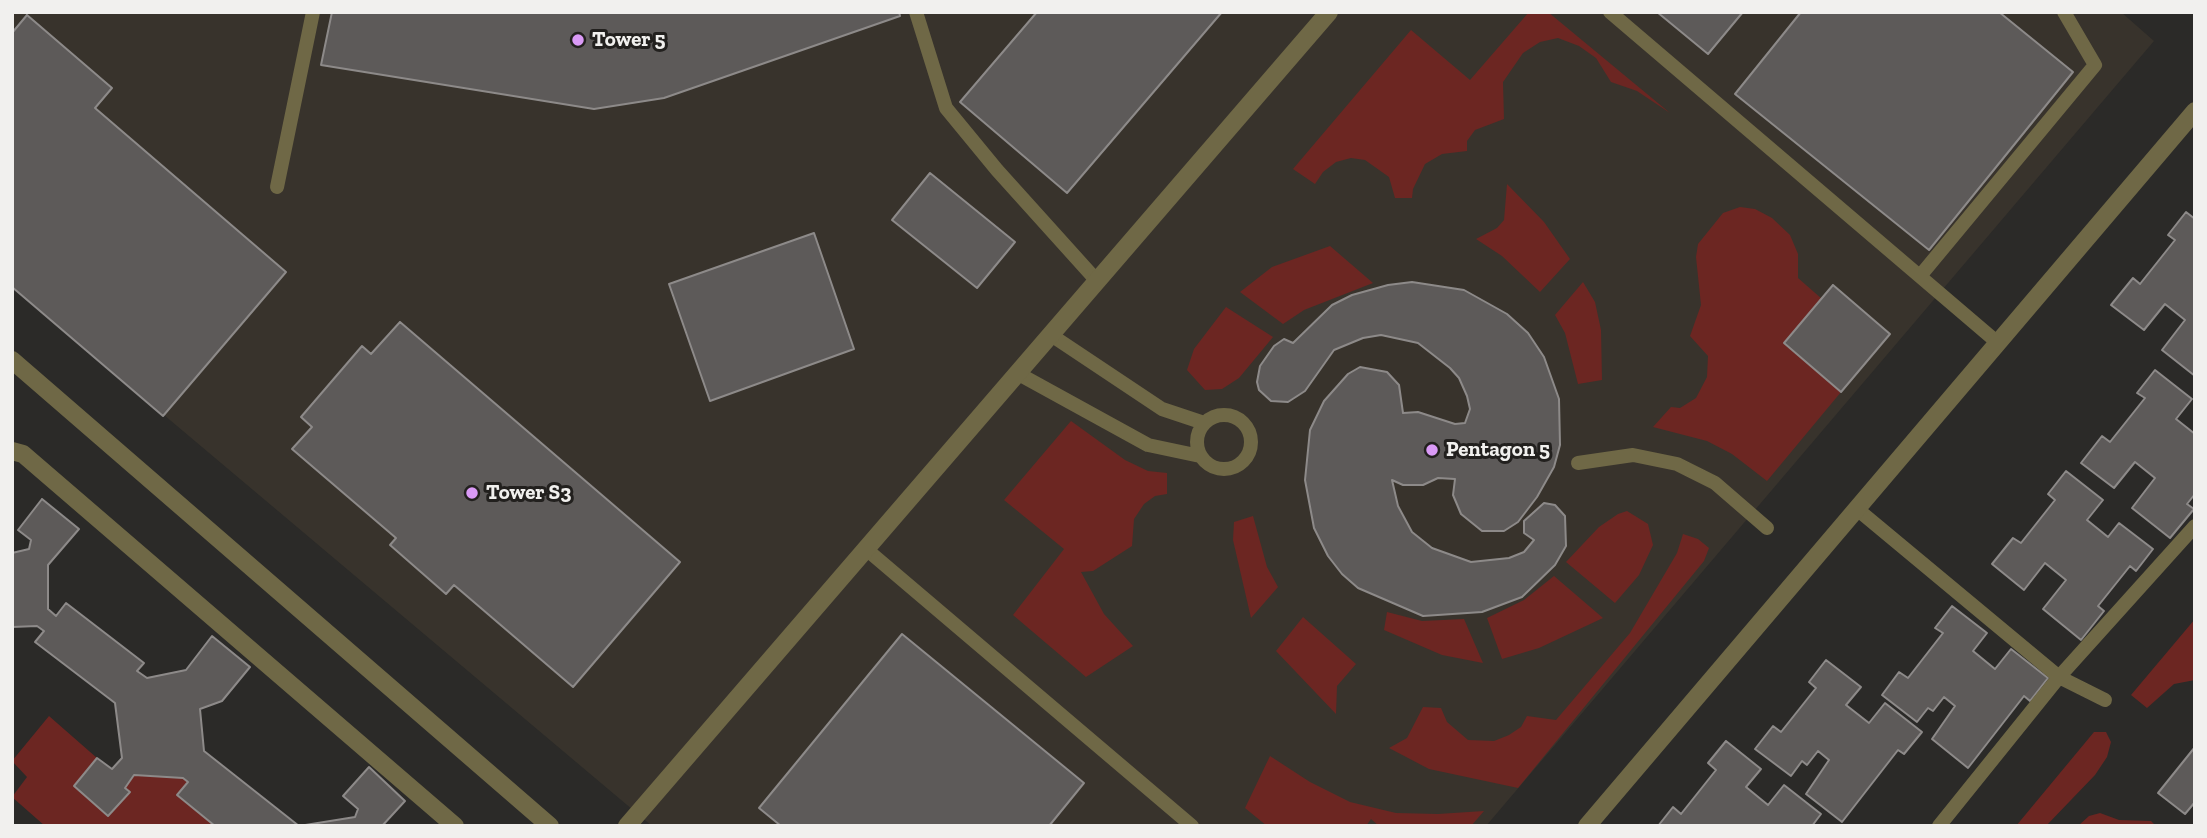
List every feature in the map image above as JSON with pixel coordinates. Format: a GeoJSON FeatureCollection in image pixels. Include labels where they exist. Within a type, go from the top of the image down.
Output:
{"type":"FeatureCollection","features":[{"type":"Feature","properties":{"kind":"street"},"geometry":{"type":"LineString","coordinates":[[627,826],[1329,12]]}},
{"type":"Feature","properties":{"kind":"street"},"geometry":{"type":"LineString","coordinates":[[1587,826],[2195,111]]}},
{"type":"Feature","properties":{"kind":"street"},"geometry":{"type":"LineString","coordinates":[[12,360],[550,826]]}},
{"type":"Feature","properties":{"kind":"street"},"geometry":{"type":"LineString","coordinates":[[12,451],[23,454],[455,826]]}},
{"type":"Feature","properties":{"kind":"lane"},"geometry":{"type":"LineString","coordinates":[[277,187],[313,12]]}},
{"type":"Feature","properties":{"kind":"lane"},"geometry":{"type":"LineString","coordinates":[[916,12],[946,108],[997,170],[1097,281]]}},
{"type":"Feature","properties":{"kind":"lane"},"geometry":{"type":"LineString","coordinates":[[1610,12],[1998,343]]}},
{"type":"Feature","properties":{"kind":"lane"},"geometry":{"type":"LineString","coordinates":[[1920,276],[2095,65],[2063,12]]}},
{"type":"Feature","properties":{"kind":"lane"},"geometry":{"type":"LineString","coordinates":[[1051,335],[1162,409],[1205,423]]}},
{"type":"Feature","properties":{"kind":"lane"},"geometry":{"type":"LineString","coordinates":[[1017,373],[1147,445],[1200,456],[1213,467],[1231,469],[1246,458],[1252,441],[1245,424],[1230,415],[1221,415],[1205,423],[1197,439],[1200,456]]}},
{"type":"Feature","properties":{"kind":"lane"},"geometry":{"type":"LineString","coordinates":[[1578,463],[1633,455],[1677,464],[1715,483],[1767,528]]}},
{"type":"Feature","properties":{"kind":"lane"},"geometry":{"type":"LineString","coordinates":[[1857,509],[2059,677],[2105,700]]}},
{"type":"Feature","properties":{"kind":"lane"},"geometry":{"type":"LineString","coordinates":[[1939,826],[2059,677],[2195,526]]}},
{"type":"Feature","properties":{"kind":"lane"},"geometry":{"type":"LineString","coordinates":[[866,549],[1192,826]]}},
{"type":"Feature","properties":{"kind":"shaded area"},"geometry":{"type":"Polygon","coordinates":[[[12,12],[2121,12],[2154,41],[1486,826],[652,826],[12,287],[12,12]]]}},
{"type":"Feature","properties":{"kind":"shaded area"},"geometry":{"type":"Polygon","coordinates":[[[1529,12],[1548,12],[1670,113],[1637,91],[1611,82],[1596,58],[1579,46],[1558,38],[1540,42],[1523,53],[1503,82],[1504,119],[1475,130],[1467,141],[1467,151],[1442,154],[1425,164],[1413,189],[1412,198],[1395,198],[1389,177],[1365,160],[1351,158],[1336,162],[1323,172],[1315,184],[1293,169],[1411,30],[1470,80],[1529,12]]]}},
{"type":"Feature","properties":{"kind":"shaded area"},"geometry":{"type":"Polygon","coordinates":[[[1507,184],[1544,222],[1570,259],[1540,292],[1502,256],[1476,239],[1497,228],[1504,220],[1507,184]]]}},
{"type":"Feature","properties":{"kind":"shaded area"},"geometry":{"type":"Polygon","coordinates":[[[1740,207],[1755,209],[1772,218],[1790,235],[1798,254],[1798,278],[1822,299],[1784,343],[1841,392],[1767,481],[1732,454],[1707,441],[1653,427],[1671,407],[1680,408],[1696,398],[1707,377],[1708,356],[1690,336],[1701,305],[1696,257],[1698,244],[1723,213],[1740,207]]]}},
{"type":"Feature","properties":{"kind":"shaded area"},"geometry":{"type":"Polygon","coordinates":[[[1330,246],[1373,283],[1304,310],[1283,324],[1240,292],[1272,267],[1330,246]]]}},
{"type":"Feature","properties":{"kind":"shaded area"},"geometry":{"type":"Polygon","coordinates":[[[1583,282],[1595,302],[1601,330],[1602,380],[1578,384],[1565,333],[1555,315],[1583,282]]]}},
{"type":"Feature","properties":{"kind":"shaded area"},"geometry":{"type":"Polygon","coordinates":[[[1226,307],[1273,337],[1239,378],[1222,389],[1205,390],[1187,370],[1194,349],[1226,307]]]}},
{"type":"Feature","properties":{"kind":"shaded area"},"geometry":{"type":"Polygon","coordinates":[[[1071,421],[1125,460],[1148,471],[1167,473],[1167,494],[1155,496],[1144,504],[1134,519],[1132,546],[1093,571],[1081,572],[1104,614],[1133,646],[1086,677],[1013,615],[1064,549],[1004,500],[1071,421]]]}},
{"type":"Feature","properties":{"kind":"shaded area"},"geometry":{"type":"Polygon","coordinates":[[[1627,511],[1648,524],[1653,545],[1639,575],[1615,603],[1566,562],[1599,527],[1627,511]]]}},
{"type":"Feature","properties":{"kind":"shaded area"},"geometry":{"type":"Polygon","coordinates":[[[1253,516],[1267,567],[1278,587],[1251,618],[1233,540],[1234,522],[1253,516]]]}},
{"type":"Feature","properties":{"kind":"shaded area"},"geometry":{"type":"Polygon","coordinates":[[[1683,534],[1698,539],[1709,548],[1704,561],[1518,788],[1429,769],[1389,748],[1407,738],[1423,707],[1441,708],[1447,722],[1468,740],[1494,741],[1509,735],[1521,727],[1527,716],[1556,720],[1630,633],[1677,553],[1683,534]]]}},
{"type":"Feature","properties":{"kind":"shaded area"},"geometry":{"type":"Polygon","coordinates":[[[1554,576],[1603,618],[1539,648],[1502,659],[1487,618],[1524,600],[1554,576]]]}},
{"type":"Feature","properties":{"kind":"shaded area"},"geometry":{"type":"Polygon","coordinates":[[[1387,612],[1422,621],[1464,619],[1483,663],[1442,655],[1384,630],[1387,612]]]}},
{"type":"Feature","properties":{"kind":"shaded area"},"geometry":{"type":"Polygon","coordinates":[[[1303,617],[1356,664],[1337,686],[1336,714],[1276,651],[1303,617]]]}},
{"type":"Feature","properties":{"kind":"shaded area"},"geometry":{"type":"Polygon","coordinates":[[[2195,619],[2195,680],[2174,684],[2147,708],[2131,695],[2195,619]]]}},
{"type":"Feature","properties":{"kind":"shaded area"},"geometry":{"type":"Polygon","coordinates":[[[49,716],[97,758],[74,786],[108,815],[129,792],[125,788],[134,775],[183,778],[188,782],[177,795],[215,826],[45,826],[12,797],[27,777],[12,761],[49,716]]]}},
{"type":"Feature","properties":{"kind":"shaded area"},"geometry":{"type":"Polygon","coordinates":[[[2094,732],[2106,732],[2111,742],[2107,757],[2095,775],[2046,826],[2016,826],[2094,732]]]}},
{"type":"Feature","properties":{"kind":"shaded area"},"geometry":{"type":"Polygon","coordinates":[[[1270,756],[1310,782],[1350,802],[1396,813],[1484,811],[1471,826],[1379,826],[1371,819],[1366,826],[1267,826],[1245,808],[1270,756]]]}},
{"type":"Feature","properties":{"kind":"shaded area"},"geometry":{"type":"Polygon","coordinates":[[[2100,813],[2119,820],[2151,821],[2156,826],[2078,826],[2089,816],[2100,813]]]}},
{"type":"Feature","properties":{"kind":"building","name":"Tower 5"},"geometry":{"type":"Polygon","coordinates":[[[332,12],[899,12],[900,16],[664,98],[594,109],[321,65],[332,12]]]}},
{"type":"Feature","properties":{"kind":"building"},"geometry":{"type":"Polygon","coordinates":[[[1037,12],[1222,12],[1067,193],[960,102],[1037,12]]]}},
{"type":"Feature","properties":{"kind":"building"},"geometry":{"type":"Polygon","coordinates":[[[1657,12],[1743,12],[1708,54],[1657,12]]]}},
{"type":"Feature","properties":{"kind":"building"},"geometry":{"type":"Polygon","coordinates":[[[1801,12],[1999,12],[2073,72],[1929,250],[1735,94],[1801,12]]]}},
{"type":"Feature","properties":{"kind":"building"},"geometry":{"type":"Polygon","coordinates":[[[27,15],[112,88],[95,108],[286,272],[163,416],[12,287],[12,33],[27,15]]]}},
{"type":"Feature","properties":{"kind":"building"},"geometry":{"type":"Polygon","coordinates":[[[930,173],[1015,242],[977,288],[892,220],[930,173]]]}},
{"type":"Feature","properties":{"kind":"building"},"geometry":{"type":"Polygon","coordinates":[[[2186,212],[2195,219],[2195,376],[2162,350],[2185,320],[2165,304],[2144,330],[2111,305],[2133,278],[2140,284],[2175,240],[2168,235],[2186,212]]]}},
{"type":"Feature","properties":{"kind":"building"},"geometry":{"type":"Polygon","coordinates":[[[814,233],[854,349],[710,401],[669,284],[814,233]]]}},
{"type":"Feature","properties":{"kind":"building","name":"Pentagon 5"},"geometry":{"type":"Polygon","coordinates":[[[1412,282],[1464,290],[1507,314],[1528,333],[1544,357],[1559,399],[1560,445],[1554,467],[1537,497],[1518,522],[1504,531],[1482,531],[1461,514],[1453,495],[1455,479],[1438,478],[1423,485],[1403,485],[1392,480],[1398,506],[1412,532],[1432,548],[1471,562],[1509,558],[1524,552],[1534,540],[1524,533],[1524,521],[1544,503],[1555,505],[1565,516],[1566,546],[1555,565],[1522,597],[1482,612],[1423,616],[1358,588],[1328,556],[1314,528],[1305,480],[1310,430],[1324,401],[1348,374],[1360,367],[1387,372],[1399,385],[1403,413],[1418,412],[1455,424],[1465,423],[1470,409],[1467,396],[1459,378],[1450,368],[1418,343],[1381,335],[1363,338],[1334,350],[1305,391],[1288,402],[1271,401],[1259,390],[1257,382],[1260,366],[1274,346],[1284,339],[1293,343],[1332,305],[1352,295],[1388,285],[1412,282]]]}},
{"type":"Feature","properties":{"kind":"building"},"geometry":{"type":"Polygon","coordinates":[[[1833,285],[1890,334],[1841,392],[1784,343],[1833,285]]]}},
{"type":"Feature","properties":{"kind":"building","name":"Tower S3"},"geometry":{"type":"Polygon","coordinates":[[[400,322],[680,562],[573,687],[454,585],[446,594],[390,545],[396,538],[292,449],[312,427],[301,417],[362,346],[371,354],[400,322]]]}},
{"type":"Feature","properties":{"kind":"building"},"geometry":{"type":"Polygon","coordinates":[[[2155,370],[2192,399],[2176,419],[2195,434],[2195,494],[2187,504],[2194,509],[2170,538],[2132,508],[2155,478],[2135,462],[2114,488],[2081,463],[2102,436],[2110,442],[2145,398],[2137,393],[2155,370]]]}},
{"type":"Feature","properties":{"kind":"building"},"geometry":{"type":"Polygon","coordinates":[[[2066,471],[2103,500],[2087,520],[2108,537],[2119,523],[2153,549],[2136,571],[2130,566],[2098,606],[2104,611],[2081,640],[2043,609],[2066,580],[2045,563],[2024,590],[1992,564],[2013,538],[2021,543],[2055,500],[2048,494],[2066,471]]]}},
{"type":"Feature","properties":{"kind":"building"},"geometry":{"type":"Polygon","coordinates":[[[42,499],[79,529],[48,565],[48,609],[56,616],[66,603],[144,663],[137,671],[147,678],[186,670],[212,636],[250,667],[222,701],[200,709],[204,751],[299,826],[215,826],[177,795],[188,782],[183,778],[134,775],[125,788],[130,792],[108,816],[74,786],[97,758],[112,769],[122,758],[115,703],[35,642],[44,631],[37,626],[12,627],[12,553],[29,549],[31,540],[18,530],[42,499]]]}},
{"type":"Feature","properties":{"kind":"building"},"geometry":{"type":"Polygon","coordinates":[[[1952,606],[1987,633],[1973,651],[1995,669],[2011,649],[2048,678],[2030,701],[2024,696],[1968,768],[1932,739],[1955,706],[1944,697],[1933,711],[1928,708],[1917,722],[1882,695],[1899,672],[1908,678],[1943,633],[1935,628],[1952,606]]]}},
{"type":"Feature","properties":{"kind":"building"},"geometry":{"type":"Polygon","coordinates":[[[902,634],[1084,783],[1049,826],[781,826],[759,808],[902,634]]]}},
{"type":"Feature","properties":{"kind":"building"},"geometry":{"type":"Polygon","coordinates":[[[1826,660],[1861,687],[1846,705],[1869,723],[1885,703],[1922,732],[1904,754],[1898,750],[1842,822],[1806,794],[1829,760],[1818,751],[1807,765],[1802,761],[1791,776],[1755,749],[1773,726],[1781,732],[1816,688],[1809,682],[1826,660]]]}},
{"type":"Feature","properties":{"kind":"building"},"geometry":{"type":"Polygon","coordinates":[[[1726,741],[1761,769],[1746,787],[1768,805],[1784,785],[1821,814],[1812,826],[1658,826],[1673,807],[1681,814],[1716,770],[1708,763],[1726,741]]]}},
{"type":"Feature","properties":{"kind":"building"},"geometry":{"type":"Polygon","coordinates":[[[2195,747],[2195,802],[2185,814],[2158,793],[2195,747]]]}},
{"type":"Feature","properties":{"kind":"building"},"geometry":{"type":"Polygon","coordinates":[[[369,767],[405,801],[382,826],[299,826],[355,817],[358,809],[343,796],[369,767]]]}},
{"type":"Feature","properties":{"kind":"place","name":"Tower 5"},"geometry":{"type":"Point","coordinates":[578,40]}},
{"type":"Feature","properties":{"kind":"place","name":"Pentagon 5"},"geometry":{"type":"Point","coordinates":[1432,450]}},
{"type":"Feature","properties":{"kind":"place","name":"Tower S3"},"geometry":{"type":"Point","coordinates":[472,493]}}]}
